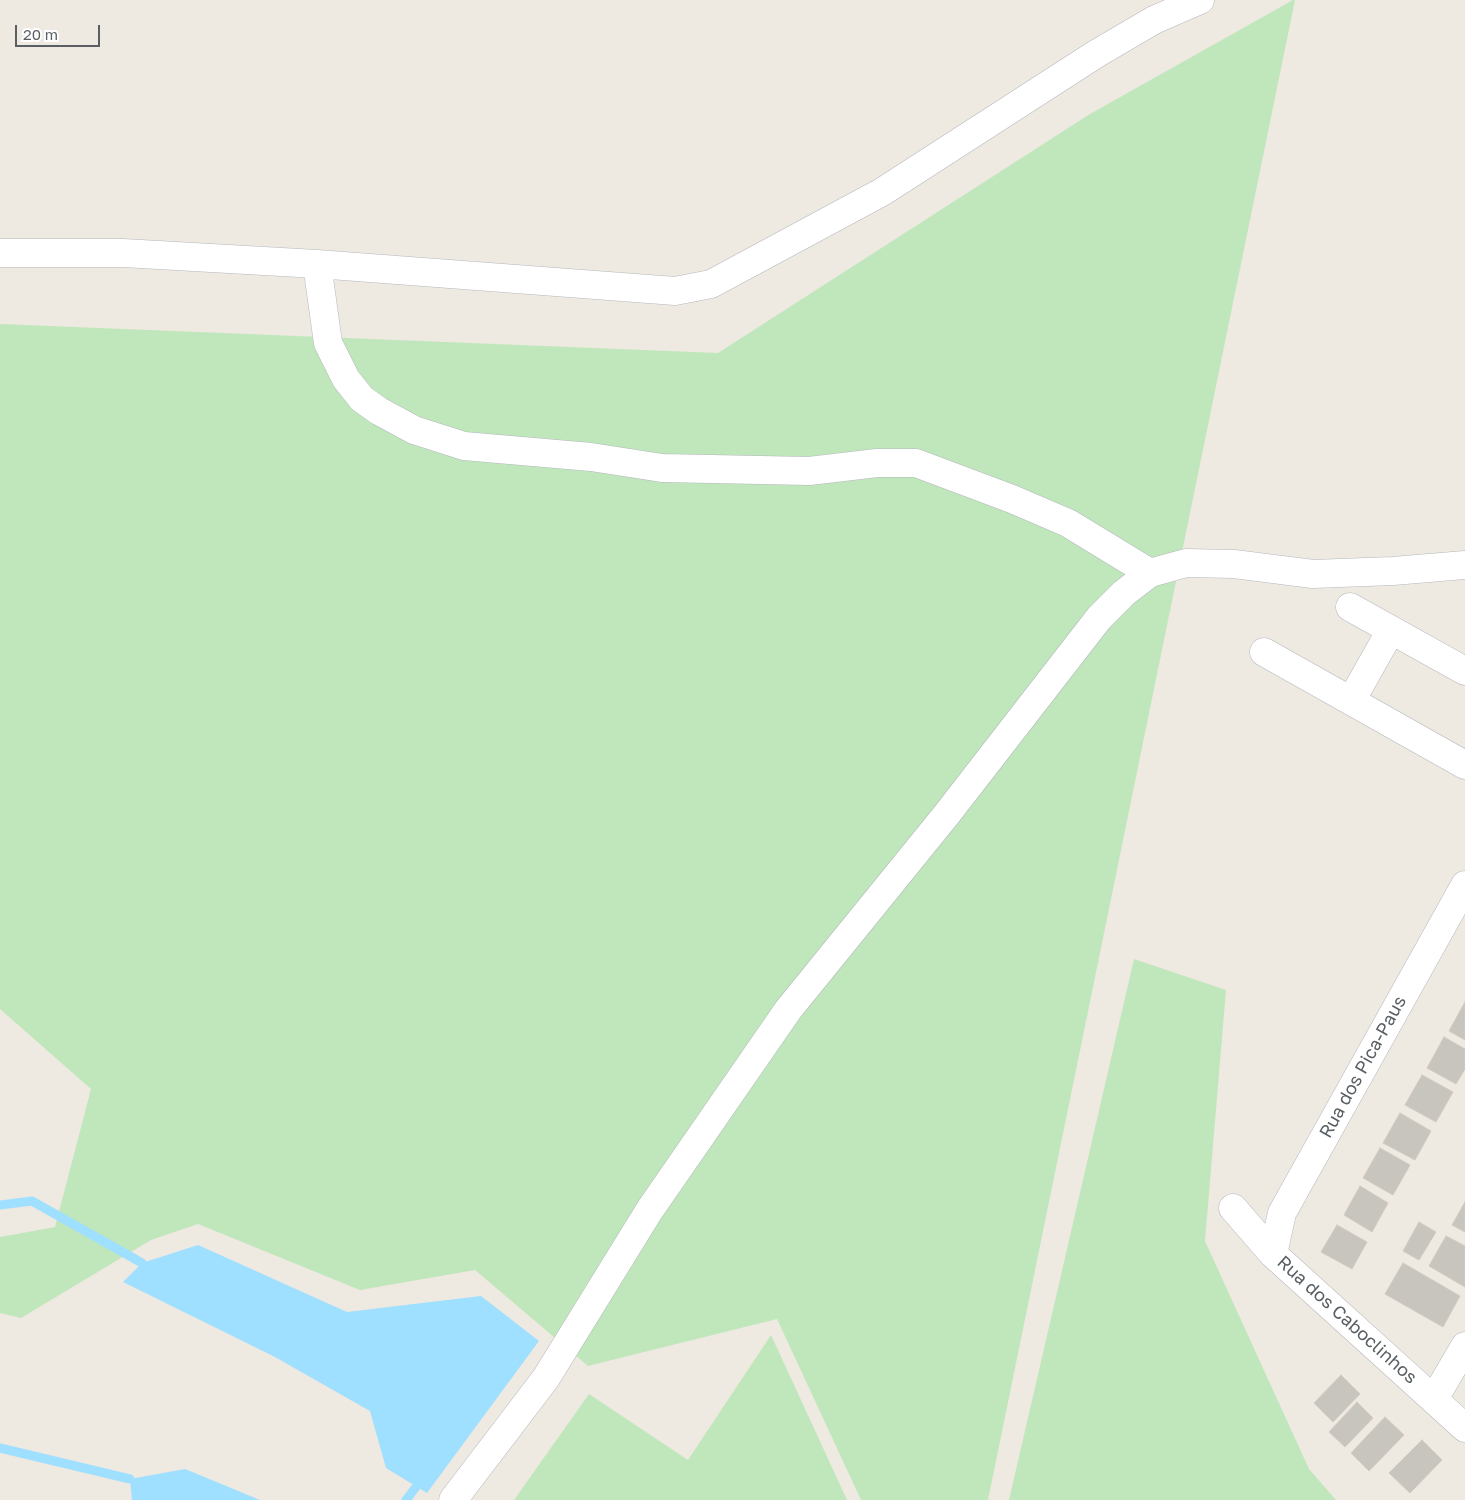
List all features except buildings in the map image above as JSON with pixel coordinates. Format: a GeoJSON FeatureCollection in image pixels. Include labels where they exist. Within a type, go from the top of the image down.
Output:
{"type":"FeatureCollection","features":[{"type":"Feature","properties":{"kind":"street"},"geometry":{"type":"LineString","coordinates":[[0,253],[123,253],[317,264],[676,292],[711,284],[882,192],[1096,54],[1154,20],[1200,0]]}},
{"type":"Feature","properties":{"kind":"street"},"geometry":{"type":"LineString","coordinates":[[317,264],[328,343],[346,379],[362,399],[379,412],[414,430],[464,446],[582,456],[662,468],[809,471],[877,463],[916,463],[1012,499],[1068,523],[1150,573]]}},
{"type":"Feature","properties":{"kind":"street"},"geometry":{"type":"LineString","coordinates":[[453,1500],[546,1378],[649,1211],[788,1010],[947,814],[1099,618],[1124,593],[1150,573],[1186,563],[1234,564],[1313,574],[1393,571],[1465,565]]}},
{"type":"Feature","properties":{"kind":"street"},"geometry":{"type":"LineString","coordinates":[[1350,608],[1465,671]]}},
{"type":"Feature","properties":{"kind":"street"},"geometry":{"type":"LineString","coordinates":[[1351,701],[1391,630]]}},
{"type":"Feature","properties":{"kind":"street"},"geometry":{"type":"LineString","coordinates":[[1264,652],[1465,765]]}},
{"type":"Feature","properties":{"kind":"street","name":"Rua dos Pica-Paus"},"geometry":{"type":"LineString","coordinates":[[1273,1254],[1282,1213],[1465,885]]}},
{"type":"Feature","properties":{"kind":"street","name":"Rua dos Caboclinhos"},"geometry":{"type":"LineString","coordinates":[[1233,1208],[1273,1254],[1465,1428]]}},
{"type":"Feature","properties":{"kind":"street"},"geometry":{"type":"LineString","coordinates":[[1434,1399],[1465,1346]]}},
{"type":"Feature","properties":{"kind":"green space"},"geometry":{"type":"Polygon","coordinates":[[[1295,0],[988,1500],[861,1500],[777,1319],[588,1366],[475,1270],[360,1290],[198,1224],[151,1240],[21,1318],[0,1313],[0,1237],[55,1227],[91,1089],[0,1009],[0,324],[718,353],[1090,114],[1295,0]]]}},
{"type":"Feature","properties":{"kind":"green space"},"geometry":{"type":"Polygon","coordinates":[[[1134,959],[1226,990],[1205,1241],[1309,1469],[1336,1500],[1009,1500],[1134,959]]]}},
{"type":"Feature","properties":{"kind":"green space"},"geometry":{"type":"Polygon","coordinates":[[[771,1335],[847,1500],[514,1500],[589,1394],[688,1460],[771,1335]]]}},
{"type":"Feature","properties":{"kind":"water"},"geometry":{"type":"Polygon","coordinates":[[[198,1245],[347,1312],[481,1296],[539,1341],[427,1493],[386,1468],[370,1411],[275,1357],[123,1282],[142,1263],[198,1245]]]}},
{"type":"Feature","properties":{"kind":"water"},"geometry":{"type":"Polygon","coordinates":[[[185,1469],[260,1500],[132,1500],[130,1479],[185,1469]]]}},
{"type":"Feature","properties":{"kind":"waterway"},"geometry":{"type":"LineString","coordinates":[[0,1205],[32,1201],[142,1263]]}},
{"type":"Feature","properties":{"kind":"waterway"},"geometry":{"type":"LineString","coordinates":[[0,1448],[130,1479]]}},
{"type":"Feature","properties":{"kind":"waterway"},"geometry":{"type":"LineString","coordinates":[[406,1500],[416,1487]]}}]}
